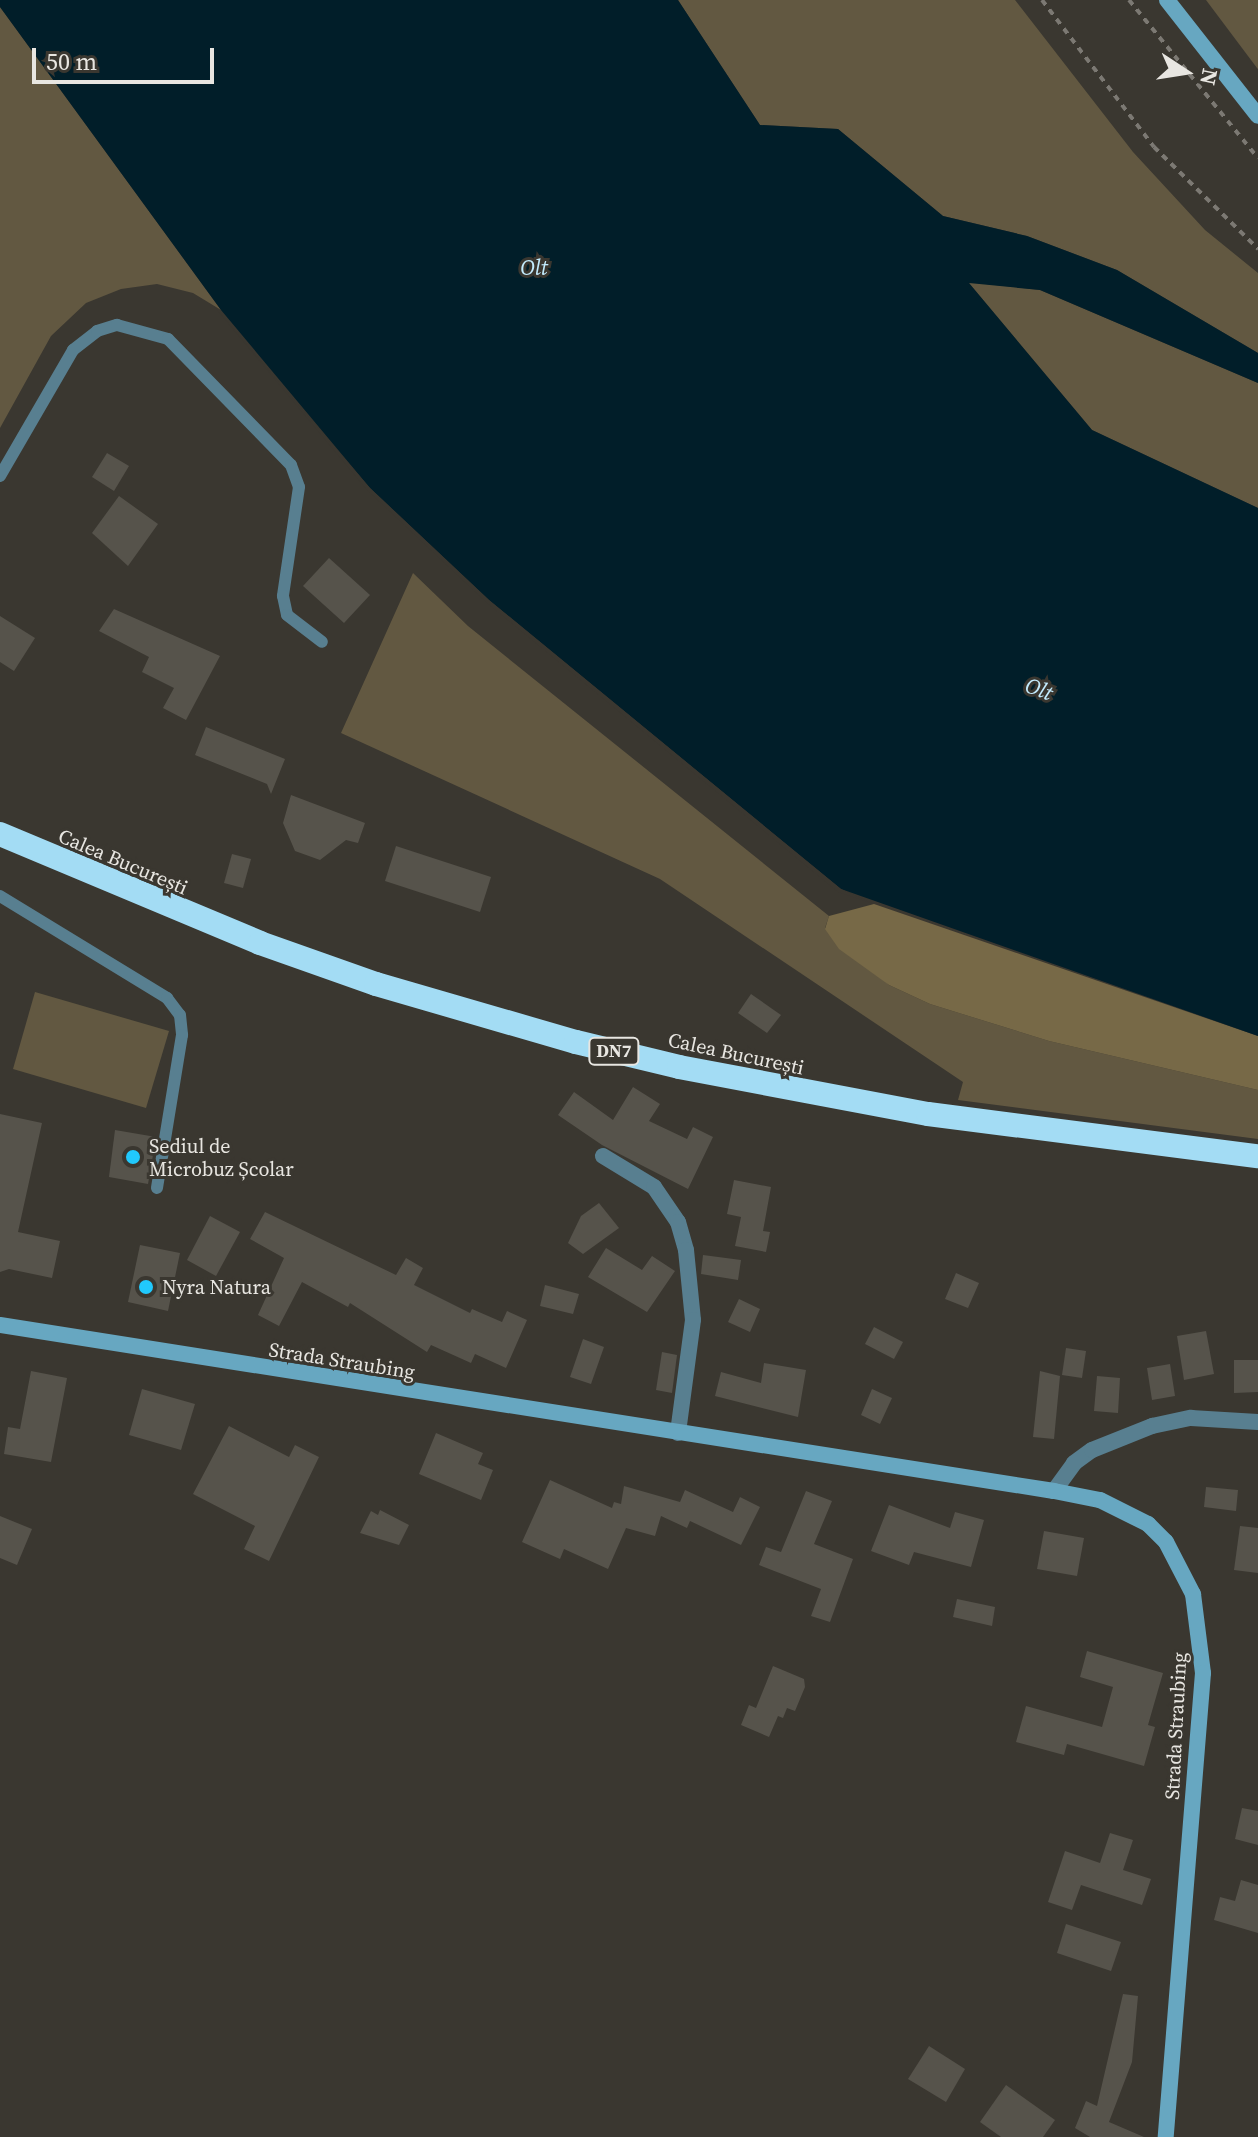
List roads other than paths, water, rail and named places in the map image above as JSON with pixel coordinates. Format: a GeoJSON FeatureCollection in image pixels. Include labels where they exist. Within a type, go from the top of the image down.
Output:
{"type":"FeatureCollection","features":[{"type":"Feature","properties":{"kind":"highway","name":"Calea București"},"geometry":{"type":"LineString","coordinates":[[0,834],[275,948],[576,1042],[692,1070],[928,1114],[1258,1156]]}},
{"type":"Feature","properties":{"kind":"main road"},"geometry":{"type":"LineString","coordinates":[[1167,0],[1258,116]]}},
{"type":"Feature","properties":{"kind":"main road","name":"Strada Straubing"},"geometry":{"type":"LineString","coordinates":[[0,1325],[1054,1491],[1100,1500],[1148,1524],[1182,1569],[1199,1627],[1200,1724],[1172,2018],[1166,2137]]}},
{"type":"Feature","properties":{"kind":"street"},"geometry":{"type":"LineString","coordinates":[[603,1156],[654,1187],[678,1222],[686,1250],[693,1320],[678,1433]]}},
{"type":"Feature","properties":{"kind":"street"},"geometry":{"type":"LineString","coordinates":[[1054,1491],[1092,1450],[1152,1426],[1191,1418],[1258,1422]]}},
{"type":"Feature","properties":{"kind":"lane"},"geometry":{"type":"LineString","coordinates":[[0,476],[56,374],[73,350],[97,331],[130,326],[168,339],[291,465],[299,487],[283,596],[287,615],[322,642]]}},
{"type":"Feature","properties":{"kind":"lane"},"geometry":{"type":"LineString","coordinates":[[0,896],[167,998],[180,1015],[182,1035],[157,1188]]}},
{"type":"Feature","properties":{"kind":"water","name":"Olt"},"geometry":{"type":"Polygon","coordinates":[[[0,0],[678,0],[760,125],[838,129],[943,216],[1027,236],[1117,270],[1258,353],[1258,383],[1040,290],[969,283],[1092,430],[1258,508],[1258,1036],[841,889],[489,600],[370,488],[221,310],[0,7],[0,0]]]}},
{"type":"Feature","properties":{"kind":"place","name":"Sediul de Microbuz Școlar"},"geometry":{"type":"Point","coordinates":[133,1157]}},
{"type":"Feature","properties":{"kind":"place","name":"Nyra Natura"},"geometry":{"type":"Point","coordinates":[146,1287]}}]}
